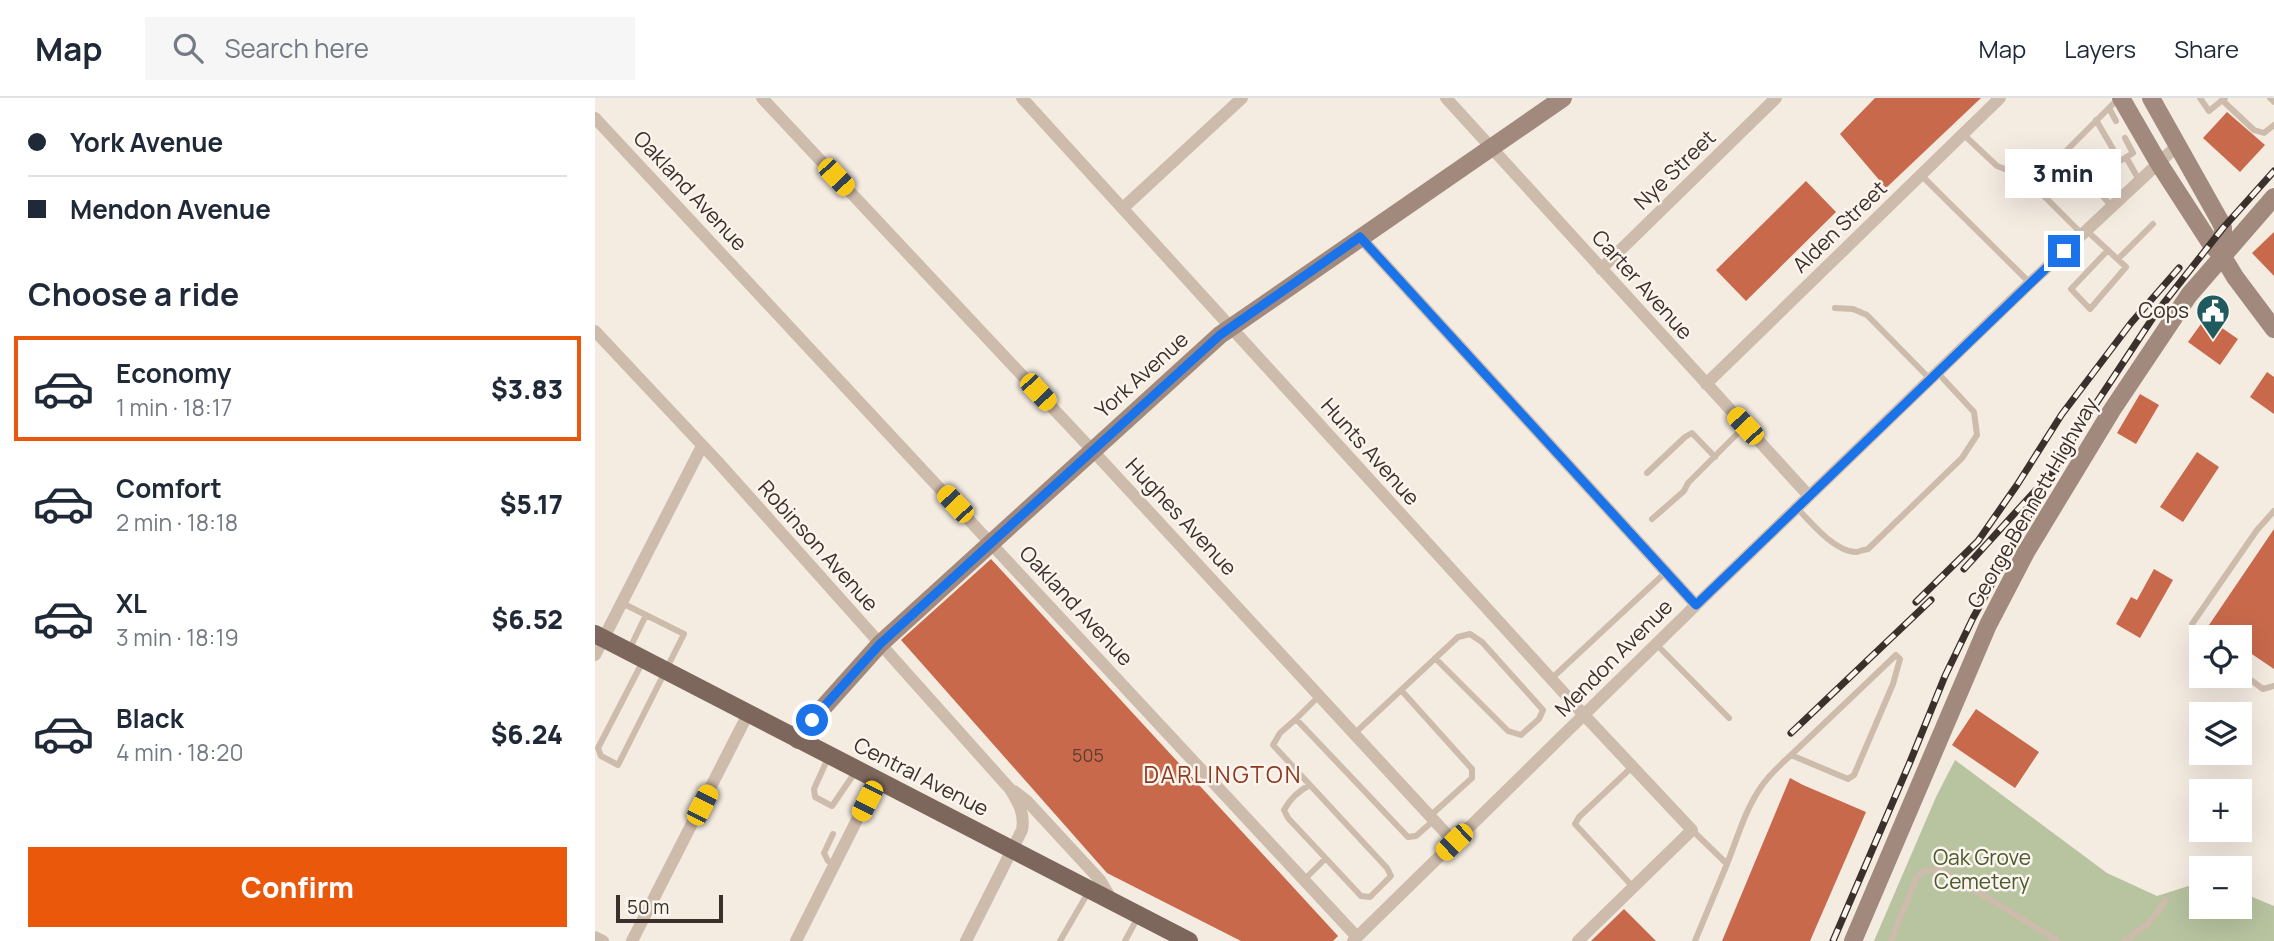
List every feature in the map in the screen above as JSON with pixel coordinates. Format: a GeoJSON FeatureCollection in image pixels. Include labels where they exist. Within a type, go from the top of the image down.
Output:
{"type":"FeatureCollection","features":[{"type":"Feature","properties":{"kind":"main road","name":"York Avenue"},"geometry":{"type":"LineString","coordinates":[[798,740],[812,720],[880,644],[1231,327],[1563,98]]}},
{"type":"Feature","properties":{"kind":"main road"},"geometry":{"type":"LineString","coordinates":[[2151,98],[2223,228],[2223,257]]}},
{"type":"Feature","properties":{"kind":"main road"},"geometry":{"type":"LineString","coordinates":[[2116,101],[2211,244],[2274,328]]}},
{"type":"Feature","properties":{"kind":"main road","name":"George Bennett Highway"},"geometry":{"type":"LineString","coordinates":[[1853,941],[1988,625],[2026,552],[2072,474],[2189,295],[2274,197]]}},
{"type":"Feature","properties":{"kind":"main road","name":"Central Avenue"},"geometry":{"type":"LineString","coordinates":[[598,642],[636,655],[1189,941]]}},
{"type":"Feature","properties":{"kind":"street","name":"Hughes Avenue"},"geometry":{"type":"LineString","coordinates":[[762,98],[1454,842]]}},
{"type":"Feature","properties":{"kind":"street","name":"Hunts Avenue"},"geometry":{"type":"LineString","coordinates":[[1022,98],[1692,830]]}},
{"type":"Feature","properties":{"kind":"street","name":"Carter Avenue"},"geometry":{"type":"LineString","coordinates":[[1446,98],[1809,496]]}},
{"type":"Feature","properties":{"kind":"street","name":"Nye Street"},"geometry":{"type":"LineString","coordinates":[[1601,269],[1776,98]]}},
{"type":"Feature","properties":{"kind":"street","name":"Alden Street"},"geometry":{"type":"LineString","coordinates":[[1706,384],[2000,98]]}},
{"type":"Feature","properties":{"kind":"street"},"geometry":{"type":"LineString","coordinates":[[1123,208],[1238,99]]}},
{"type":"Feature","properties":{"kind":"street","name":"Oakland Avenue"},"geometry":{"type":"LineString","coordinates":[[595,118],[1304,880],[1355,939]]}},
{"type":"Feature","properties":{"kind":"street","name":"Mendon Avenue"},"geometry":{"type":"LineString","coordinates":[[1355,939],[1696,605],[2030,283],[2178,145]]}},
{"type":"Feature","properties":{"kind":"street"},"geometry":{"type":"LineString","coordinates":[[1360,237],[1696,605]]}},
{"type":"Feature","properties":{"kind":"street","name":"Robinson Avenue"},"geometry":{"type":"LineString","coordinates":[[595,331],[1010,789],[1022,809],[1022,830],[966,941]]}},
{"type":"Feature","properties":{"kind":"street"},"geometry":{"type":"LineString","coordinates":[[598,642],[622,603],[702,446]]}},
{"type":"Feature","properties":{"kind":"street"},"geometry":{"type":"LineString","coordinates":[[632,941],[748,714]]}},
{"type":"Feature","properties":{"kind":"street"},"geometry":{"type":"LineString","coordinates":[[796,941],[877,780]]}},
{"type":"Feature","properties":{"kind":"street","name":"Robinson Avenue"},"geometry":{"type":"LineString","coordinates":[[1010,789],[1027,801],[1100,880],[1114,902]]}},
{"type":"Feature","properties":{"kind":"street"},"geometry":{"type":"LineString","coordinates":[[1578,941],[1692,830]]}},
{"type":"Feature","properties":{"kind":"street"},"geometry":{"type":"LineString","coordinates":[[595,937],[603,941]]}},
{"type":"Feature","properties":{"kind":"lane"},"geometry":{"type":"LineString","coordinates":[[2200,98],[2209,111],[2223,99],[2253,130],[2265,133],[2274,125]]}},
{"type":"Feature","properties":{"kind":"lane"},"geometry":{"type":"LineString","coordinates":[[2270,98],[2274,102]]}},
{"type":"Feature","properties":{"kind":"lane"},"geometry":{"type":"LineString","coordinates":[[2111,206],[2066,151],[2116,101]]}},
{"type":"Feature","properties":{"kind":"lane"},"geometry":{"type":"LineString","coordinates":[[2116,101],[2116,121]]}},
{"type":"Feature","properties":{"kind":"lane"},"geometry":{"type":"LineString","coordinates":[[2096,120],[2120,161],[2133,153],[2125,138]]}},
{"type":"Feature","properties":{"kind":"lane"},"geometry":{"type":"LineString","coordinates":[[1963,134],[1997,166],[2025,177],[2084,232],[2108,250],[2126,267],[2090,309],[2071,289],[2108,250]]}},
{"type":"Feature","properties":{"kind":"lane"},"geometry":{"type":"LineString","coordinates":[[2126,157],[2139,180]]}},
{"type":"Feature","properties":{"kind":"lane"},"geometry":{"type":"LineString","coordinates":[[1921,175],[2030,283]]}},
{"type":"Feature","properties":{"kind":"lane"},"geometry":{"type":"LineString","coordinates":[[2118,259],[2153,224]]}},
{"type":"Feature","properties":{"kind":"lane"},"geometry":{"type":"LineString","coordinates":[[1797,508],[1818,530],[1846,550],[1857,552],[1868,549],[1962,458],[1977,435],[1974,412],[1867,315],[1853,309],[1835,308]]}},
{"type":"Feature","properties":{"kind":"lane"},"geometry":{"type":"LineString","coordinates":[[1652,519],[1684,491],[1688,483],[1745,426]]}},
{"type":"Feature","properties":{"kind":"lane"},"geometry":{"type":"LineString","coordinates":[[1647,473],[1692,433],[1715,457]]}},
{"type":"Feature","properties":{"kind":"lane"},"geometry":{"type":"LineString","coordinates":[[2192,625],[2257,530],[2274,511]]}},
{"type":"Feature","properties":{"kind":"lane"},"geometry":{"type":"LineString","coordinates":[[1551,679],[1666,572]]}},
{"type":"Feature","properties":{"kind":"lane"},"geometry":{"type":"LineString","coordinates":[[622,603],[646,615],[684,634],[618,765],[601,756],[598,748],[636,655],[646,615]]}},
{"type":"Feature","properties":{"kind":"lane"},"geometry":{"type":"LineString","coordinates":[[1354,734],[1435,658],[1458,637],[1470,634],[1482,642],[1543,710],[1539,719],[1521,735],[1508,731],[1435,658]]}},
{"type":"Feature","properties":{"kind":"lane"},"geometry":{"type":"LineString","coordinates":[[1656,644],[1729,718]]}},
{"type":"Feature","properties":{"kind":"lane"},"geometry":{"type":"LineString","coordinates":[[1695,941],[1754,799],[1767,779],[1791,755],[1889,661],[1896,655],[1901,659],[1854,775],[1848,779],[1791,755]]}},
{"type":"Feature","properties":{"kind":"lane"},"geometry":{"type":"LineString","coordinates":[[2252,681],[2263,690],[2274,686]]}},
{"type":"Feature","properties":{"kind":"lane"},"geometry":{"type":"LineString","coordinates":[[1296,719],[1408,837],[1416,836],[1472,778],[1472,769],[1401,690]]}},
{"type":"Feature","properties":{"kind":"lane"},"geometry":{"type":"LineString","coordinates":[[1310,785],[1302,789],[1284,810],[1287,818],[1361,896],[1370,897],[1391,876],[1387,868],[1273,745],[1280,733],[1319,696]]}},
{"type":"Feature","properties":{"kind":"lane"},"geometry":{"type":"LineString","coordinates":[[829,756],[814,789],[814,797],[832,806],[857,770]]}},
{"type":"Feature","properties":{"kind":"lane"},"geometry":{"type":"LineString","coordinates":[[1632,767],[1575,824],[1633,887]]}},
{"type":"Feature","properties":{"kind":"lane"},"geometry":{"type":"LineString","coordinates":[[1692,830],[1727,864]]}},
{"type":"Feature","properties":{"kind":"lane"},"geometry":{"type":"LineString","coordinates":[[833,834],[824,853],[828,861],[835,865]]}},
{"type":"Feature","properties":{"kind":"lane"},"geometry":{"type":"LineString","coordinates":[[1304,880],[1325,859]]}},
{"type":"Feature","properties":{"kind":"lane"},"geometry":{"type":"LineString","coordinates":[[1891,941],[1916,880],[1921,872],[1929,869],[1942,870],[2058,941]]}},
{"type":"Feature","properties":{"kind":"lane"},"geometry":{"type":"LineString","coordinates":[[1060,941],[1090,890]]}},
{"type":"Feature","properties":{"kind":"lane"},"geometry":{"type":"LineString","coordinates":[[2124,941],[2148,924],[2166,900]]}},
{"type":"Feature","properties":{"kind":"lane"},"geometry":{"type":"LineString","coordinates":[[1125,941],[1139,915]]}},
{"type":"Feature","properties":{"kind":"green space","name":"Oak Grove Cemetery"},"geometry":{"type":"Polygon","coordinates":[[[1955,760],[2107,873],[2157,896],[2189,886],[2189,919],[2252,919],[2252,897],[2274,906],[2274,941],[1874,941],[1936,797],[1955,760]]]}},
{"type":"Feature","properties":{"kind":"building"},"geometry":{"type":"Polygon","coordinates":[[[1875,98],[1981,98],[1886,188],[1840,134],[1875,98]]]}},
{"type":"Feature","properties":{"kind":"building"},"geometry":{"type":"Polygon","coordinates":[[[2227,112],[2265,145],[2240,172],[2203,138],[2227,112]]]}},
{"type":"Feature","properties":{"kind":"building"},"geometry":{"type":"Polygon","coordinates":[[[1806,181],[1836,212],[1746,301],[1716,270],[1806,181]]]}},
{"type":"Feature","properties":{"kind":"building"},"geometry":{"type":"Polygon","coordinates":[[[2274,232],[2274,276],[2252,253],[2274,232]]]}},
{"type":"Feature","properties":{"kind":"building","name":"Cops"},"geometry":{"type":"Polygon","coordinates":[[[2206,317],[2238,339],[2220,365],[2188,342],[2206,317]]]}},
{"type":"Feature","properties":{"kind":"building"},"geometry":{"type":"Polygon","coordinates":[[[2267,372],[2274,377],[2274,414],[2250,397],[2267,372]]]}},
{"type":"Feature","properties":{"kind":"building"},"geometry":{"type":"Polygon","coordinates":[[[2140,394],[2159,405],[2136,444],[2117,433],[2140,394]]]}},
{"type":"Feature","properties":{"kind":"building"},"geometry":{"type":"Polygon","coordinates":[[[2197,452],[2219,467],[2183,522],[2160,507],[2197,452]]]}},
{"type":"Feature","properties":{"kind":"building"},"geometry":{"type":"Polygon","coordinates":[[[2274,529],[2274,669],[2252,654],[2252,625],[2209,625],[2274,529]]]}},
{"type":"Feature","properties":{"kind":"building"},"geometry":{"type":"Polygon","coordinates":[[[991,559],[1338,936],[1333,941],[1241,941],[1107,873],[901,640],[991,559]]]}},
{"type":"Feature","properties":{"kind":"building"},"geometry":{"type":"Polygon","coordinates":[[[2154,569],[2173,580],[2140,638],[2116,624],[2131,597],[2137,600],[2154,569]]]}},
{"type":"Feature","properties":{"kind":"building"},"geometry":{"type":"Polygon","coordinates":[[[1976,709],[2039,752],[2015,788],[1952,745],[1976,709]]]}},
{"type":"Feature","properties":{"kind":"building"},"geometry":{"type":"Polygon","coordinates":[[[1790,778],[1866,812],[1810,941],[1722,941],[1790,778]]]}},
{"type":"Feature","properties":{"kind":"building"},"geometry":{"type":"Polygon","coordinates":[[[1624,909],[1656,941],[1591,941],[1624,909]]]}},
{"type":"Feature","properties":{"kind":"railway"},"geometry":{"type":"LineString","coordinates":[[1833,941],[1945,676],[1973,618],[2062,455],[2156,313],[2223,228],[2274,171]]}},
{"type":"Feature","properties":{"kind":"railway"},"geometry":{"type":"LineString","coordinates":[[1916,602],[1978,541],[2062,414],[2131,323],[2179,268]]}},
{"type":"Feature","properties":{"kind":"railway"},"geometry":{"type":"LineString","coordinates":[[1964,569],[2035,491]]}},
{"type":"Feature","properties":{"kind":"railway"},"geometry":{"type":"LineString","coordinates":[[1791,733],[1931,600]]}},
{"type":"Feature","properties":{"kind":"place","name":"Cops"},"geometry":{"type":"Point","coordinates":[2213,341]}},
{"type":"Feature","properties":{"kind":"district","name":"DARLINGTON"},"geometry":{"type":"Point","coordinates":[1223,775]}},
{"type":"Feature","properties":{"kind":"route"},"geometry":{"type":"LineString","coordinates":[[812,720],[880,644],[1220,335],[1360,237],[1696,605],[2064,251]]}}]}
